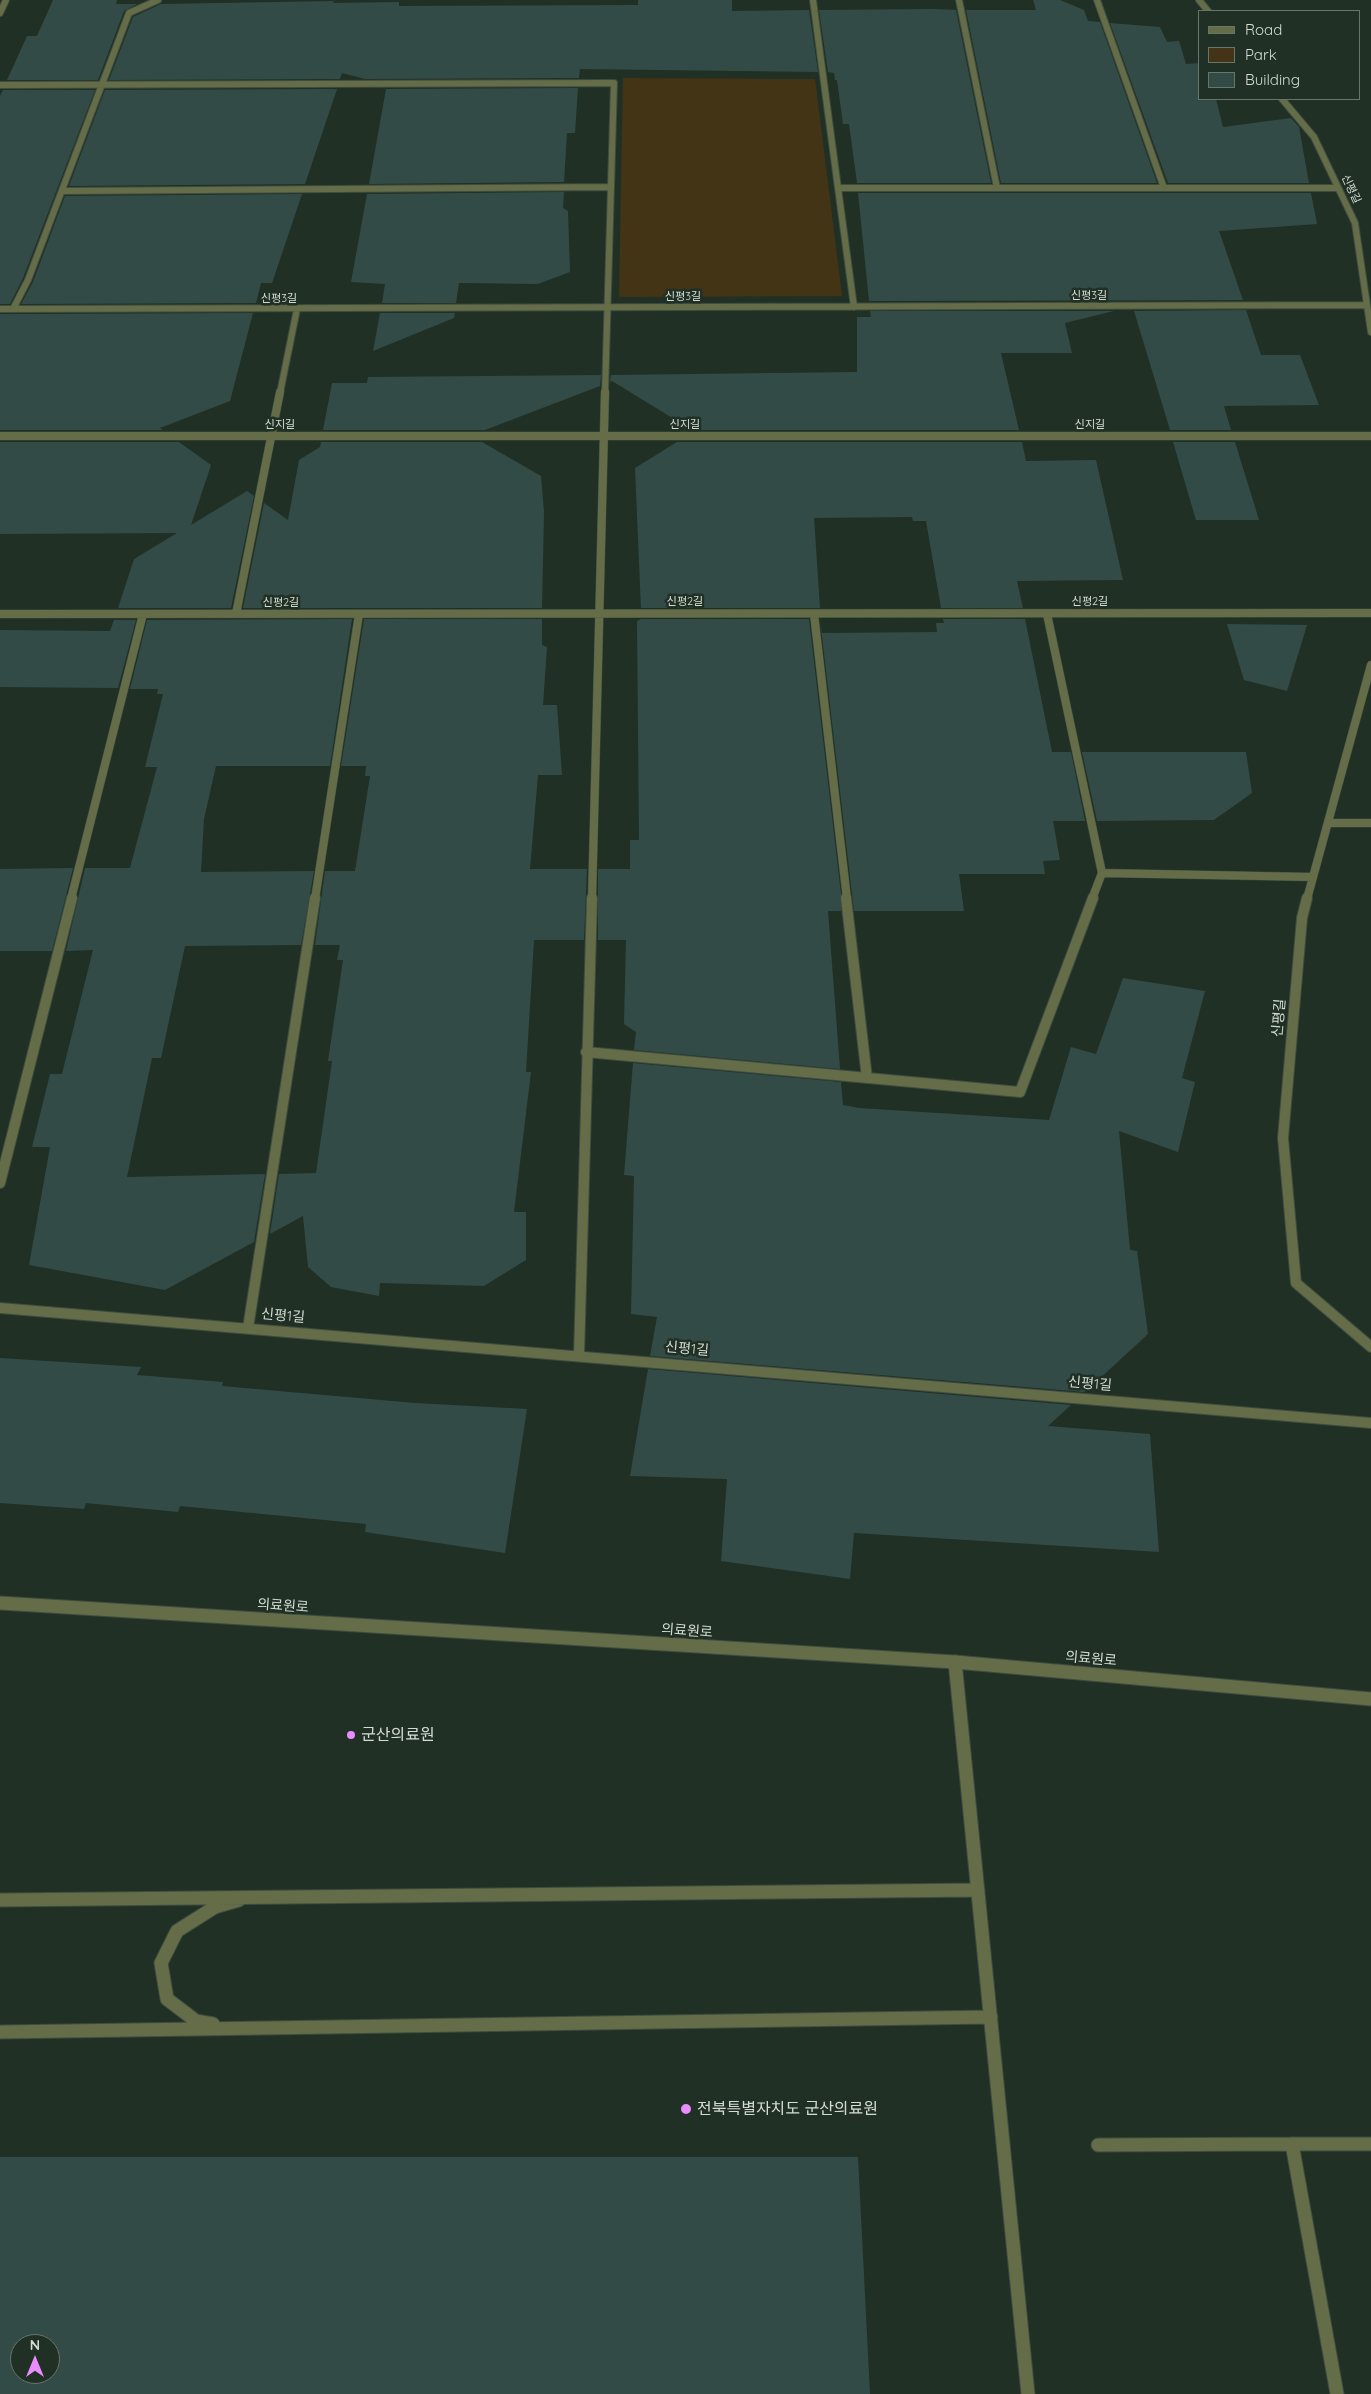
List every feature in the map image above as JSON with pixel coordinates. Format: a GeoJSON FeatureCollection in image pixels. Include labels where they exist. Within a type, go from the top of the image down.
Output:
{"type":"FeatureCollection","features":[{"type":"Feature","properties":{"kind":"street"},"geometry":{"type":"LineString","coordinates":[[0,13],[6,0]]}},
{"type":"Feature","properties":{"kind":"street"},"geometry":{"type":"LineString","coordinates":[[13,309],[28,280],[129,13],[158,0]]}},
{"type":"Feature","properties":{"kind":"street"},"geometry":{"type":"LineString","coordinates":[[813,0],[854,307]]}},
{"type":"Feature","properties":{"kind":"street"},"geometry":{"type":"LineString","coordinates":[[959,0],[997,188]]}},
{"type":"Feature","properties":{"kind":"street"},"geometry":{"type":"LineString","coordinates":[[1097,0],[1164,188]]}},
{"type":"Feature","properties":{"kind":"street"},"geometry":{"type":"LineString","coordinates":[[1199,0],[1207,10]]}},
{"type":"Feature","properties":{"kind":"street"},"geometry":{"type":"LineString","coordinates":[[0,85],[614,83],[601,614],[586,1052],[579,1355]]}},
{"type":"Feature","properties":{"kind":"street","name":"신평길"},"geometry":{"type":"LineString","coordinates":[[1283,100],[1314,137],[1354,223],[1371,332]]}},
{"type":"Feature","properties":{"kind":"street"},"geometry":{"type":"LineString","coordinates":[[62,191],[611,187]]}},
{"type":"Feature","properties":{"kind":"street"},"geometry":{"type":"LineString","coordinates":[[838,188],[1338,188]]}},
{"type":"Feature","properties":{"kind":"street","name":"신평3길"},"geometry":{"type":"LineString","coordinates":[[0,310],[1367,305]]}},
{"type":"Feature","properties":{"kind":"street"},"geometry":{"type":"LineString","coordinates":[[236,614],[297,309]]}},
{"type":"Feature","properties":{"kind":"street","name":"신지길"},"geometry":{"type":"LineString","coordinates":[[0,436],[1371,436]]}},
{"type":"Feature","properties":{"kind":"street","name":"신평2길"},"geometry":{"type":"LineString","coordinates":[[0,614],[1371,613]]}},
{"type":"Feature","properties":{"kind":"street"},"geometry":{"type":"LineString","coordinates":[[0,1183],[143,614]]}},
{"type":"Feature","properties":{"kind":"street"},"geometry":{"type":"LineString","coordinates":[[248,1328],[359,614]]}},
{"type":"Feature","properties":{"kind":"street"},"geometry":{"type":"LineString","coordinates":[[814,614],[867,1078]]}},
{"type":"Feature","properties":{"kind":"street"},"geometry":{"type":"LineString","coordinates":[[586,1052],[1020,1092],[1102,873],[1046,614]]}},
{"type":"Feature","properties":{"kind":"street","name":"신평길"},"geometry":{"type":"LineString","coordinates":[[1371,666],[1302,918],[1283,1138],[1296,1282],[1371,1347]]}},
{"type":"Feature","properties":{"kind":"street"},"geometry":{"type":"LineString","coordinates":[[1328,823],[1371,823]]}},
{"type":"Feature","properties":{"kind":"street"},"geometry":{"type":"LineString","coordinates":[[1102,873],[1313,877]]}},
{"type":"Feature","properties":{"kind":"street","name":"신평1길"},"geometry":{"type":"LineString","coordinates":[[0,1308],[579,1355],[1371,1423]]}},
{"type":"Feature","properties":{"kind":"street","name":"의료원로"},"geometry":{"type":"LineString","coordinates":[[0,1603],[955,1662],[1371,1699]]}},
{"type":"Feature","properties":{"kind":"street"},"geometry":{"type":"LineString","coordinates":[[955,1662],[1028,2394]]}},
{"type":"Feature","properties":{"kind":"street"},"geometry":{"type":"LineString","coordinates":[[0,1900],[978,1890]]}},
{"type":"Feature","properties":{"kind":"street"},"geometry":{"type":"LineString","coordinates":[[239,2028],[196,2021],[167,1999],[161,1962],[177,1931],[215,1907],[252,1897]]}},
{"type":"Feature","properties":{"kind":"street"},"geometry":{"type":"LineString","coordinates":[[0,2032],[991,2017]]}},
{"type":"Feature","properties":{"kind":"street"},"geometry":{"type":"LineString","coordinates":[[1292,2144],[1337,2394]]}},
{"type":"Feature","properties":{"kind":"street"},"geometry":{"type":"LineString","coordinates":[[1098,2145],[1371,2144]]}},
{"type":"Feature","properties":{"kind":"green space"},"geometry":{"type":"Polygon","coordinates":[[[623,78],[815,79],[842,296],[619,297],[623,78]]]}},
{"type":"Feature","properties":{"kind":"building"},"geometry":{"type":"Polygon","coordinates":[[[53,0],[117,0],[116,4],[137,4],[124,11],[98,80],[7,80],[27,36],[37,36],[53,0]]]}},
{"type":"Feature","properties":{"kind":"building"},"geometry":{"type":"Polygon","coordinates":[[[638,0],[732,0],[732,11],[809,10],[818,72],[580,69],[579,78],[365,79],[342,73],[340,79],[109,80],[133,17],[161,4],[334,1],[333,3],[399,2],[399,6],[638,5],[638,0]]]}},
{"type":"Feature","properties":{"kind":"building"},"geometry":{"type":"Polygon","coordinates":[[[1033,0],[1060,0],[1084,10],[1088,21],[1100,22],[1157,183],[1001,183],[966,10],[1036,10],[1033,0]]]}},
{"type":"Feature","properties":{"kind":"building"},"geometry":{"type":"Polygon","coordinates":[[[819,10],[956,10],[991,183],[857,183],[849,124],[843,124],[837,80],[835,80],[834,73],[828,72],[819,10]]]}},
{"type":"Feature","properties":{"kind":"building"},"geometry":{"type":"Polygon","coordinates":[[[1110,23],[1160,27],[1167,42],[1179,41],[1186,64],[1198,63],[1198,100],[1216,100],[1223,127],[1291,118],[1299,127],[1309,183],[1168,183],[1110,23]]]}},
{"type":"Feature","properties":{"kind":"building"},"geometry":{"type":"Polygon","coordinates":[[[578,88],[575,133],[567,133],[564,182],[369,184],[386,89],[578,88]]]}},
{"type":"Feature","properties":{"kind":"building"},"geometry":{"type":"Polygon","coordinates":[[[337,89],[305,184],[69,186],[105,90],[337,89]]]}},
{"type":"Feature","properties":{"kind":"building"},"geometry":{"type":"Polygon","coordinates":[[[3,90],[95,90],[23,278],[10,304],[0,304],[0,96],[3,90]]]}},
{"type":"Feature","properties":{"kind":"building"},"geometry":{"type":"Polygon","coordinates":[[[564,192],[563,208],[568,211],[570,272],[538,284],[459,283],[456,303],[382,303],[385,284],[351,282],[367,194],[564,192]]]}},
{"type":"Feature","properties":{"kind":"building"},"geometry":{"type":"Polygon","coordinates":[[[858,193],[1311,193],[1317,224],[1219,231],[1243,300],[869,301],[858,193]]]}},
{"type":"Feature","properties":{"kind":"building"},"geometry":{"type":"Polygon","coordinates":[[[302,194],[272,283],[261,283],[256,303],[21,304],[33,282],[65,196],[302,194]]]}},
{"type":"Feature","properties":{"kind":"building"},"geometry":{"type":"Polygon","coordinates":[[[1246,310],[1261,355],[1300,355],[1319,405],[1224,406],[1231,430],[1170,430],[1134,311],[1246,310]]]}},
{"type":"Feature","properties":{"kind":"building"},"geometry":{"type":"Polygon","coordinates":[[[870,311],[1114,311],[1065,323],[1072,353],[1001,353],[1019,430],[692,430],[612,381],[610,382],[611,375],[857,372],[857,317],[871,317],[870,311]]]}},
{"type":"Feature","properties":{"kind":"building"},"geometry":{"type":"Polygon","coordinates":[[[253,313],[230,401],[160,428],[163,430],[0,430],[0,314],[253,313]]]}},
{"type":"Feature","properties":{"kind":"building"},"geometry":{"type":"Polygon","coordinates":[[[380,313],[455,313],[454,318],[373,351],[380,313]]]}},
{"type":"Feature","properties":{"kind":"building"},"geometry":{"type":"Polygon","coordinates":[[[601,375],[600,386],[485,430],[323,430],[332,383],[367,383],[368,377],[601,375]]]}},
{"type":"Feature","properties":{"kind":"building"},"geometry":{"type":"Polygon","coordinates":[[[0,442],[179,442],[211,465],[191,525],[247,491],[254,496],[231,608],[118,608],[134,559],[177,533],[0,534],[0,442]]]}},
{"type":"Feature","properties":{"kind":"building"},"geometry":{"type":"Polygon","coordinates":[[[321,442],[482,442],[541,476],[544,512],[542,608],[243,608],[264,503],[288,520],[299,460],[320,447],[321,442]]]}},
{"type":"Feature","properties":{"kind":"building"},"geometry":{"type":"Polygon","coordinates":[[[677,442],[1022,442],[1026,461],[1096,460],[1123,580],[1017,581],[1023,608],[941,608],[926,521],[913,521],[912,517],[814,518],[820,608],[641,608],[635,468],[677,442]]]}},
{"type":"Feature","properties":{"kind":"building"},"geometry":{"type":"Polygon","coordinates":[[[1173,442],[1235,442],[1259,520],[1196,520],[1173,442]]]}},
{"type":"Feature","properties":{"kind":"building"},"geometry":{"type":"Polygon","coordinates":[[[352,619],[330,766],[216,766],[204,819],[201,872],[314,871],[301,945],[185,946],[161,1058],[152,1058],[127,1177],[265,1174],[254,1242],[165,1290],[29,1265],[50,1147],[32,1147],[50,1074],[62,1074],[93,950],[66,951],[85,868],[130,868],[157,767],[145,767],[163,694],[157,694],[158,689],[130,689],[147,620],[352,619]]]}},
{"type":"Feature","properties":{"kind":"building"},"geometry":{"type":"Polygon","coordinates":[[[364,619],[542,619],[542,645],[547,647],[543,705],[557,705],[562,775],[538,775],[530,869],[587,869],[584,940],[534,940],[526,1072],[531,1072],[514,1212],[526,1212],[526,1260],[484,1286],[380,1283],[379,1296],[331,1287],[308,1267],[303,1216],[270,1234],[279,1174],[316,1173],[332,1061],[328,1061],[343,960],[337,960],[340,945],[315,945],[325,871],[355,871],[370,776],[365,776],[366,766],[341,766],[364,619]]]}},
{"type":"Feature","properties":{"kind":"building"},"geometry":{"type":"Polygon","coordinates":[[[641,619],[809,619],[841,894],[841,911],[828,911],[840,1069],[634,1050],[636,1032],[624,1024],[626,940],[598,940],[598,869],[630,869],[630,840],[639,840],[637,621],[641,619]]]}},
{"type":"Feature","properties":{"kind":"building"},"geometry":{"type":"Polygon","coordinates":[[[820,619],[822,633],[937,632],[936,623],[944,623],[943,619],[1025,619],[1052,752],[1071,752],[1085,821],[1053,821],[1060,860],[1043,861],[1045,874],[959,874],[964,911],[854,911],[820,619]]]}},
{"type":"Feature","properties":{"kind":"building"},"geometry":{"type":"Polygon","coordinates":[[[114,620],[136,620],[118,688],[0,687],[0,630],[110,631],[114,620]]]}},
{"type":"Feature","properties":{"kind":"building"},"geometry":{"type":"Polygon","coordinates":[[[1227,624],[1307,625],[1287,691],[1244,680],[1227,624]]]}},
{"type":"Feature","properties":{"kind":"building"},"geometry":{"type":"Polygon","coordinates":[[[1082,752],[1246,752],[1252,793],[1214,820],[1097,821],[1082,752]]]}},
{"type":"Feature","properties":{"kind":"building"},"geometry":{"type":"Polygon","coordinates":[[[73,868],[52,951],[0,951],[0,869],[73,868]]]}},
{"type":"Feature","properties":{"kind":"building"},"geometry":{"type":"Polygon","coordinates":[[[1123,978],[1205,991],[1182,1078],[1195,1082],[1178,1152],[1119,1131],[1130,1250],[1137,1251],[1148,1334],[1085,1392],[650,1356],[657,1317],[631,1314],[634,1176],[624,1175],[633,1063],[841,1082],[843,1105],[859,1108],[1049,1120],[1071,1047],[1096,1054],[1123,978]]]}},
{"type":"Feature","properties":{"kind":"building"},"geometry":{"type":"Polygon","coordinates":[[[0,1358],[141,1367],[137,1375],[223,1382],[222,1386],[415,1403],[527,1409],[505,1553],[365,1532],[366,1524],[180,1506],[178,1512],[86,1503],[84,1509],[0,1503],[0,1358]]]}},
{"type":"Feature","properties":{"kind":"building"},"geometry":{"type":"Polygon","coordinates":[[[648,1369],[1071,1405],[1048,1426],[1150,1434],[1159,1552],[854,1533],[850,1579],[721,1561],[727,1479],[630,1476],[648,1369]]]}},
{"type":"Feature","properties":{"kind":"building"},"geometry":{"type":"Polygon","coordinates":[[[0,2157],[858,2157],[870,2394],[0,2394],[0,2157]]]}},
{"type":"Feature","properties":{"kind":"place","name":"군산의료원"},"geometry":{"type":"Point","coordinates":[351,1735]}},
{"type":"Feature","properties":{"kind":"place","name":"전북특별자치도 군산의료원"},"geometry":{"type":"Point","coordinates":[686,2109]}}]}
